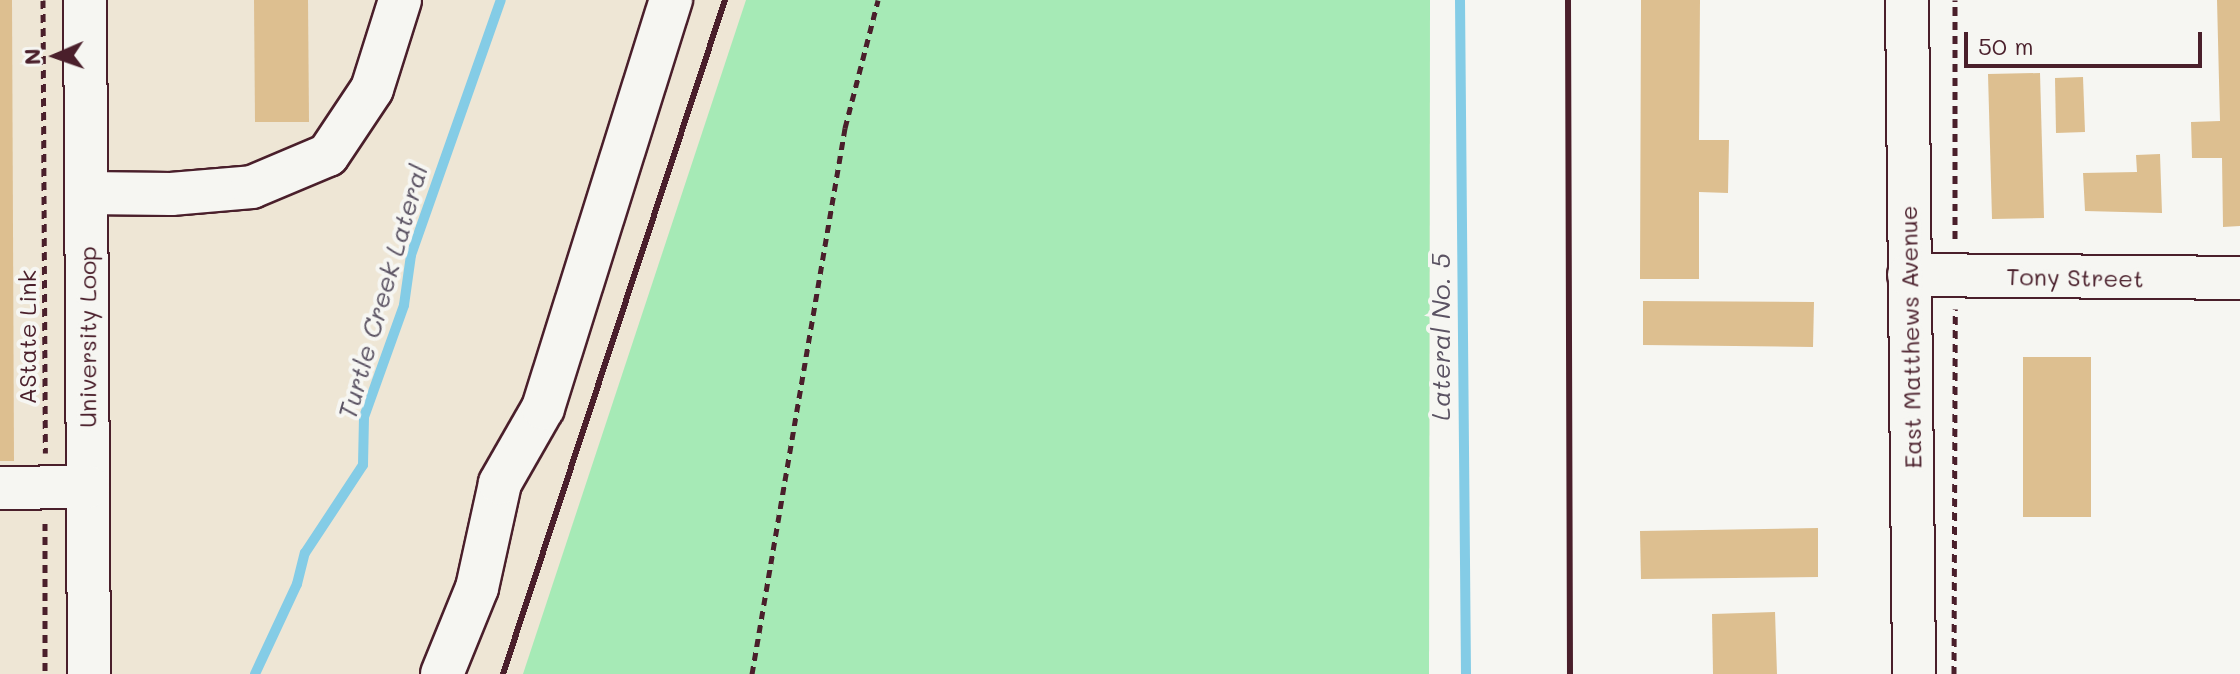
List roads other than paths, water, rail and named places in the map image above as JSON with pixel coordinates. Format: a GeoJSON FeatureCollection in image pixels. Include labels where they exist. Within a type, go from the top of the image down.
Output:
{"type":"FeatureCollection","features":[{"type":"Feature","properties":{"kind":"street","name":"University Loop"},"geometry":{"type":"LineString","coordinates":[[85,0],[89,674]]}},
{"type":"Feature","properties":{"kind":"street"},"geometry":{"type":"LineString","coordinates":[[86,193],[171,194],[252,187],[328,155],[372,89],[400,0]]}},
{"type":"Feature","properties":{"kind":"street"},"geometry":{"type":"LineString","coordinates":[[442,674],[477,588],[500,483],[543,408],[671,0]]}},
{"type":"Feature","properties":{"kind":"street","name":"East Matthews Avenue"},"geometry":{"type":"LineString","coordinates":[[1907,0],[1914,674]]}},
{"type":"Feature","properties":{"kind":"street","name":"Tony Street"},"geometry":{"type":"LineString","coordinates":[[1909,275],[2240,278]]}},
{"type":"Feature","properties":{"kind":"street"},"geometry":{"type":"LineString","coordinates":[[0,488],[88,487]]}},
{"type":"Feature","properties":{"kind":"waterway","name":"Turtle Creek Lateral"},"geometry":{"type":"LineString","coordinates":[[255,674],[297,584],[305,553],[363,465],[364,417],[404,305],[411,255],[501,0]]}},
{"type":"Feature","properties":{"kind":"waterway","name":"Lateral No. 5"},"geometry":{"type":"LineString","coordinates":[[1460,0],[1466,674]]}},
{"type":"Feature","properties":{"kind":"railway"},"geometry":{"type":"LineString","coordinates":[[503,674],[725,0]]}},
{"type":"Feature","properties":{"kind":"railway"},"geometry":{"type":"LineString","coordinates":[[1568,0],[1570,674]]}}]}
